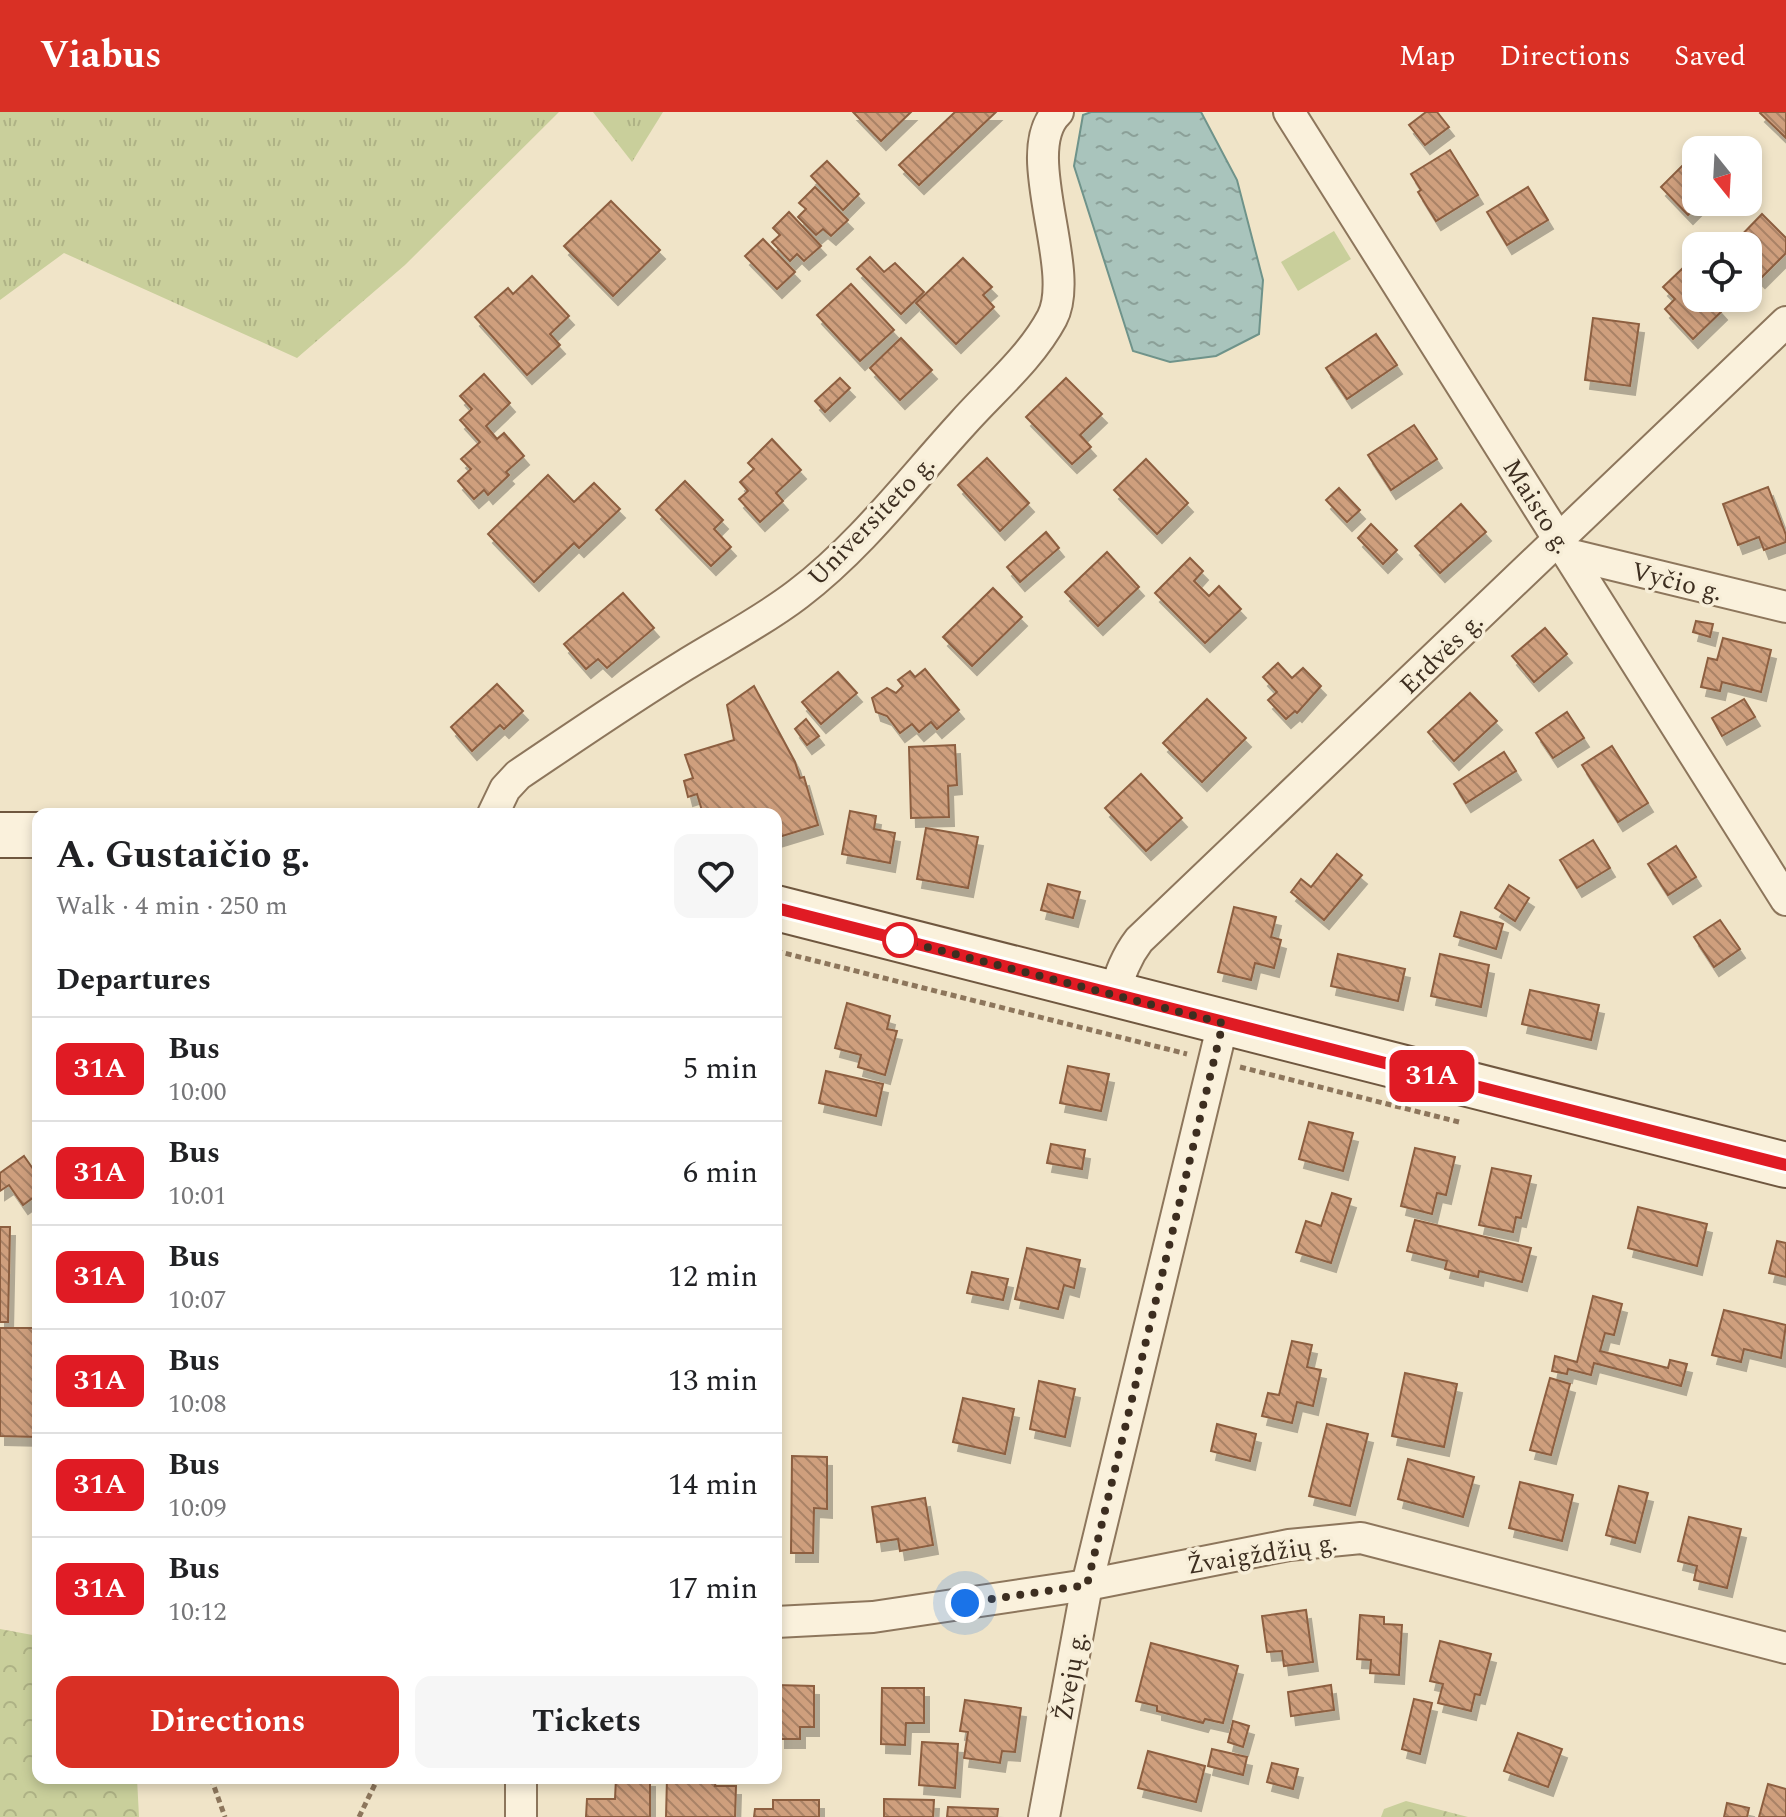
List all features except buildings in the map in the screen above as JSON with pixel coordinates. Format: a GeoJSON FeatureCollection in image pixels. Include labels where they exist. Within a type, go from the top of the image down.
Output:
{"type":"FeatureCollection","features":[{"type":"Feature","properties":{"kind":"street","name":"Universiteto g."},"geometry":{"type":"LineString","coordinates":[[496,808],[505,789],[518,775],[633,697],[798,595],[844,555],[1032,349],[1054,315],[1060,280],[1046,198],[1044,138],[1058,112]]}},
{"type":"Feature","properties":{"kind":"street","name":"Maisto g."},"geometry":{"type":"LineString","coordinates":[[1289,112],[1786,900]]}},
{"type":"Feature","properties":{"kind":"street","name":"Erdvės g."},"geometry":{"type":"LineString","coordinates":[[1114,995],[1128,954],[1139,940],[1564,547],[1786,322]]}},
{"type":"Feature","properties":{"kind":"street","name":"Vyčio g."},"geometry":{"type":"LineString","coordinates":[[1564,547],[1786,607]]}},
{"type":"Feature","properties":{"kind":"street"},"geometry":{"type":"LineString","coordinates":[[0,835],[32,835]]}},
{"type":"Feature","properties":{"kind":"street"},"geometry":{"type":"LineString","coordinates":[[782,910],[1114,995],[1219,1042],[1786,1165]]}},
{"type":"Feature","properties":{"kind":"street","name":"Žvejų g."},"geometry":{"type":"LineString","coordinates":[[1044,1817],[1087,1585],[1219,1042]]}},
{"type":"Feature","properties":{"kind":"street","name":"Žvaigždžių g."},"geometry":{"type":"LineString","coordinates":[[782,1622],[873,1617],[1087,1585],[1289,1545],[1361,1538],[1786,1648]]}},
{"type":"Feature","properties":{"kind":"street"},"geometry":{"type":"LineString","coordinates":[[521,1784],[521,1817]]}},
{"type":"Feature","properties":{"kind":"path"},"geometry":{"type":"LineString","coordinates":[[782,952],[1219,1042],[1470,1125]]}},
{"type":"Feature","properties":{"kind":"path"},"geometry":{"type":"LineString","coordinates":[[213,1784],[225,1817]]}},
{"type":"Feature","properties":{"kind":"path"},"geometry":{"type":"LineString","coordinates":[[359,1817],[375,1784]]}},
{"type":"Feature","properties":{"kind":"green space"},"geometry":{"type":"Polygon","coordinates":[[[0,112],[559,112],[405,265],[297,358],[64,253],[0,300],[0,112]]]}},
{"type":"Feature","properties":{"kind":"green space"},"geometry":{"type":"Polygon","coordinates":[[[593,112],[663,112],[632,162],[593,112]]]}},
{"type":"Feature","properties":{"kind":"green space"},"geometry":{"type":"Polygon","coordinates":[[[1334,231],[1351,259],[1298,291],[1281,262],[1334,231]]]}},
{"type":"Feature","properties":{"kind":"green space"},"geometry":{"type":"Polygon","coordinates":[[[0,1629],[32,1635],[32,1784],[137,1784],[139,1817],[0,1817],[0,1629]]]}},
{"type":"Feature","properties":{"kind":"green space"},"geometry":{"type":"Polygon","coordinates":[[[1406,1801],[1468,1817],[1381,1817],[1384,1809],[1406,1801]]]}},
{"type":"Feature","properties":{"kind":"water"},"geometry":{"type":"Polygon","coordinates":[[[1091,112],[1201,112],[1237,180],[1263,280],[1259,334],[1216,356],[1170,362],[1133,351],[1074,166],[1083,115],[1091,112]]]}},
{"type":"Feature","properties":{"kind":"bus line","name":"31A"},"geometry":{"type":"LineString","coordinates":[[782,910],[1786,1165]]}},
{"type":"Feature","properties":{"kind":"route"},"geometry":{"type":"LineString","coordinates":[[900,940],[1223,1023],[1087,1585],[965,1603]]}}]}
